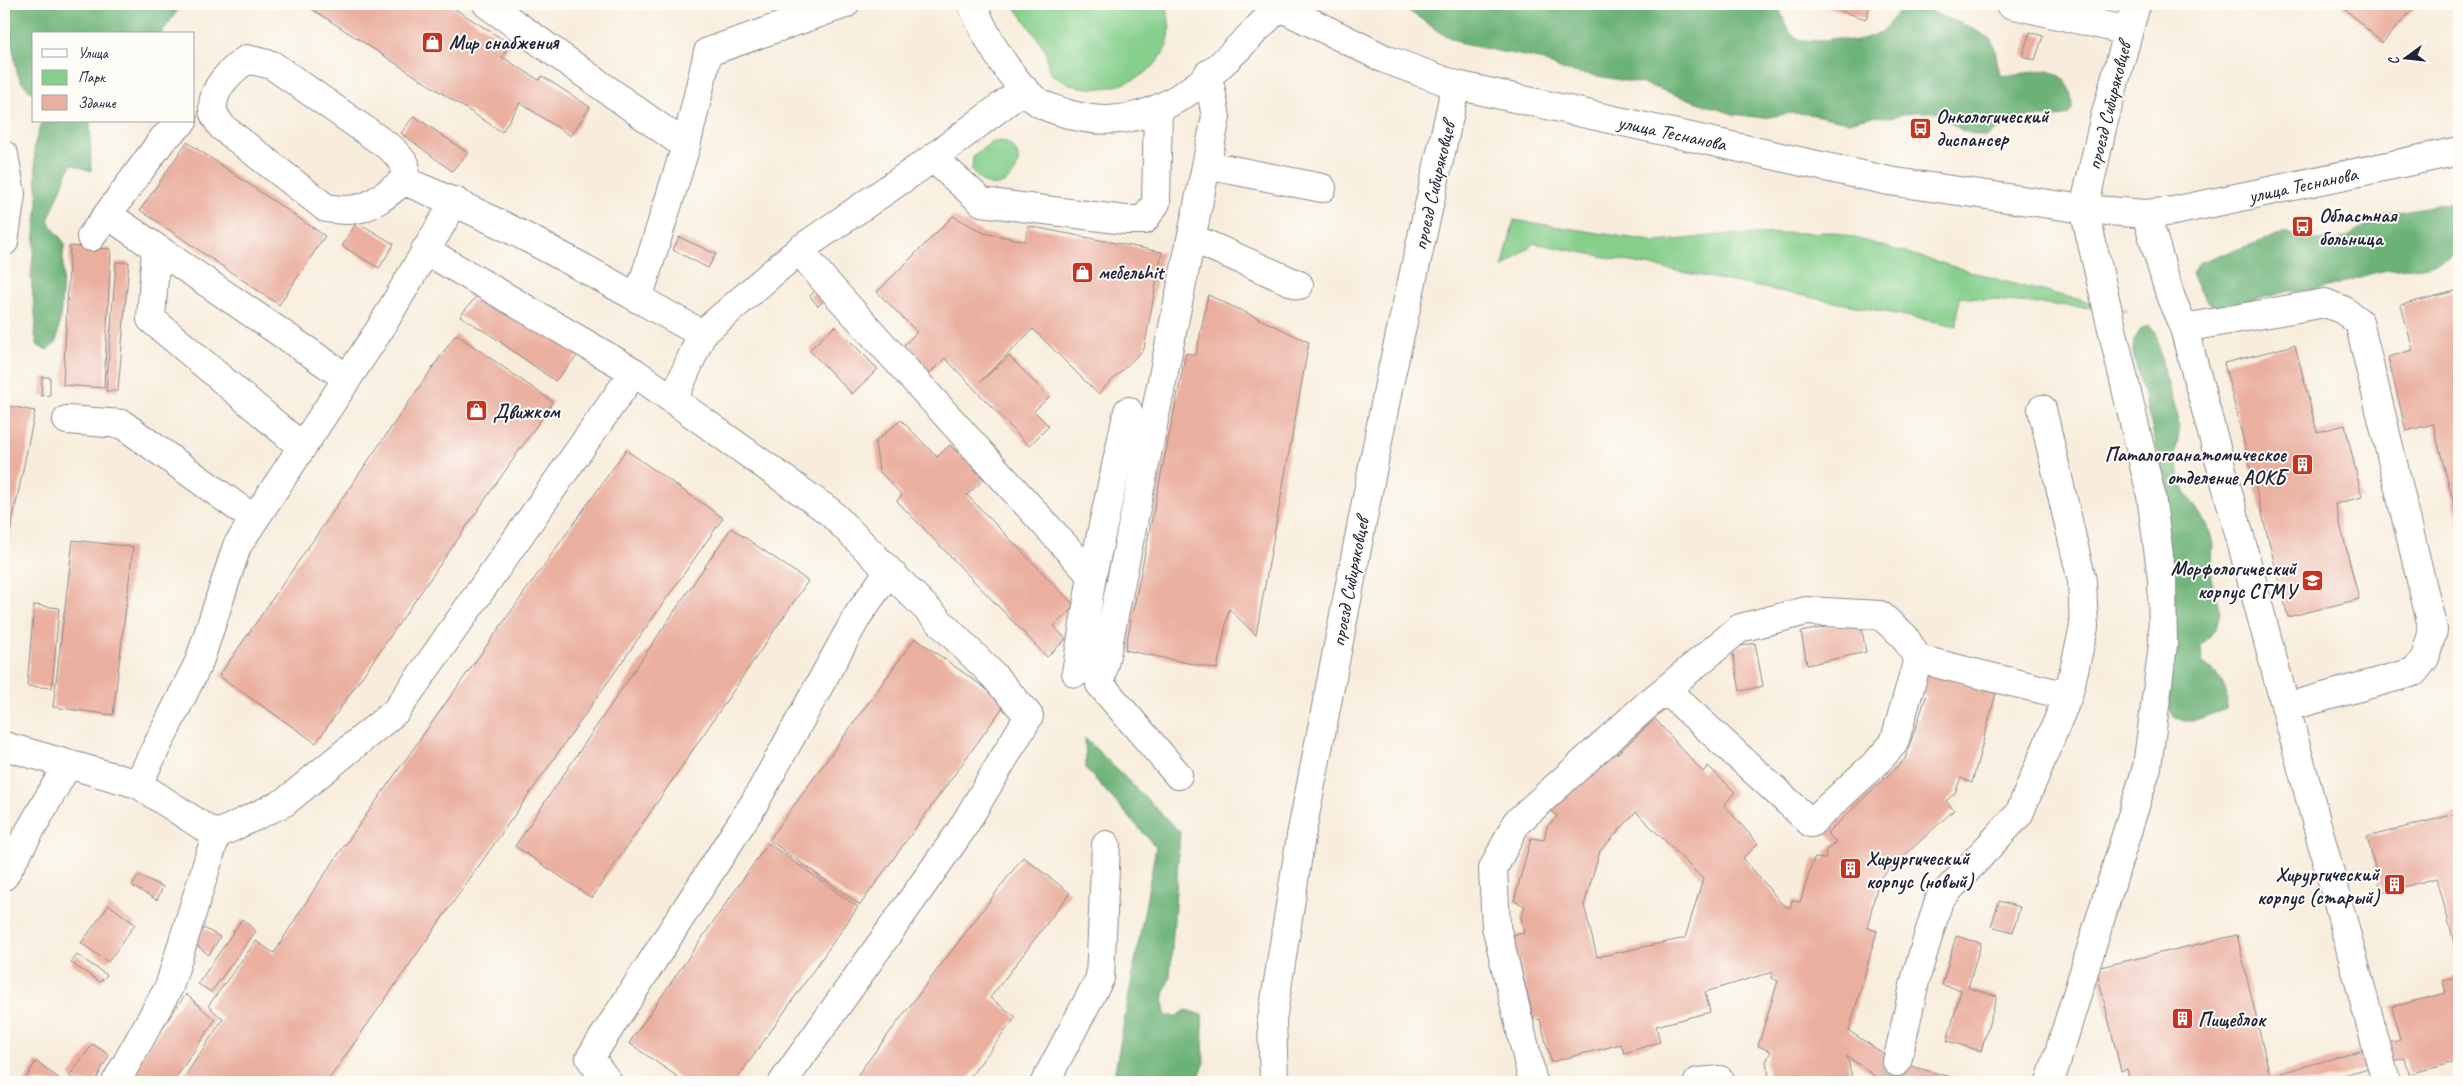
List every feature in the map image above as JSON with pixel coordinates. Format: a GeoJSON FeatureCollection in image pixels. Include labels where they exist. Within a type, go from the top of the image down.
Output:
{"type":"FeatureCollection","features":[{"type":"Feature","properties":{"kind":"main road"},"geometry":{"type":"LineString","coordinates":[[487,4],[686,146]]}},
{"type":"Feature","properties":{"kind":"main road"},"geometry":{"type":"LineString","coordinates":[[638,299],[686,146],[708,52],[845,4]]}},
{"type":"Feature","properties":{"kind":"main road"},"geometry":{"type":"LineString","coordinates":[[972,4],[991,43],[1024,89],[1043,105],[1075,116],[1121,120],[1158,109],[1196,86],[1277,5]]}},
{"type":"Feature","properties":{"kind":"main road"},"geometry":{"type":"LineString","coordinates":[[2010,4],[2128,31]]}},
{"type":"Feature","properties":{"kind":"main road","name":"проезд Сибиряковцев"},"geometry":{"type":"LineString","coordinates":[[2084,209],[2136,4]]}},
{"type":"Feature","properties":{"kind":"main road","name":"улица Теснанова"},"geometry":{"type":"LineString","coordinates":[[1277,5],[1385,59],[1456,85],[1889,181],[2084,209],[2146,214],[2174,211],[2297,187],[2459,151]]}},
{"type":"Feature","properties":{"kind":"main road"},"geometry":{"type":"LineString","coordinates":[[247,59],[272,65],[392,149],[405,164],[404,181],[367,208],[344,212],[326,208],[203,112],[231,70],[247,59]]}},
{"type":"Feature","properties":{"kind":"main road"},"geometry":{"type":"LineString","coordinates":[[1178,775],[1100,684],[1216,117],[1208,74]]}},
{"type":"Feature","properties":{"kind":"main road","name":"проезд Сибиряковцев"},"geometry":{"type":"LineString","coordinates":[[1274,1082],[1272,1020],[1301,836],[1389,384],[1456,85]]}},
{"type":"Feature","properties":{"kind":"main road"},"geometry":{"type":"LineString","coordinates":[[673,400],[702,334],[799,250],[933,158],[1024,89]]}},
{"type":"Feature","properties":{"kind":"main road"},"geometry":{"type":"LineString","coordinates":[[933,158],[982,202],[1125,220],[1144,220],[1156,203],[1158,109]]}},
{"type":"Feature","properties":{"kind":"main road"},"geometry":{"type":"LineString","coordinates":[[91,238],[163,139],[182,122]]}},
{"type":"Feature","properties":{"kind":"main road"},"geometry":{"type":"LineString","coordinates":[[4,155],[11,194],[4,242]]}},
{"type":"Feature","properties":{"kind":"main road"},"geometry":{"type":"LineString","coordinates":[[1207,165],[1322,188]]}},
{"type":"Feature","properties":{"kind":"main road"},"geometry":{"type":"LineString","coordinates":[[404,181],[456,201],[702,334]]}},
{"type":"Feature","properties":{"kind":"main road"},"geometry":{"type":"LineString","coordinates":[[138,784],[199,662],[237,546],[380,329],[425,250],[456,201]]}},
{"type":"Feature","properties":{"kind":"main road"},"geometry":{"type":"LineString","coordinates":[[2050,1082],[2147,767],[2155,715],[2164,627],[2162,570],[2151,496],[2084,209]]}},
{"type":"Feature","properties":{"kind":"main road"},"geometry":{"type":"LineString","coordinates":[[2146,214],[2171,298],[2184,328],[2386,1082]]}},
{"type":"Feature","properties":{"kind":"main road"},"geometry":{"type":"LineString","coordinates":[[108,215],[347,378]]}},
{"type":"Feature","properties":{"kind":"main road"},"geometry":{"type":"LineString","coordinates":[[1192,238],[1299,285]]}},
{"type":"Feature","properties":{"kind":"main road"},"geometry":{"type":"LineString","coordinates":[[156,248],[151,319],[302,447]]}},
{"type":"Feature","properties":{"kind":"main road"},"geometry":{"type":"LineString","coordinates":[[425,250],[634,372],[830,512],[993,675],[1029,716],[960,832],[783,1082]]}},
{"type":"Feature","properties":{"kind":"main road"},"geometry":{"type":"LineString","coordinates":[[799,250],[831,288],[1092,576]]}},
{"type":"Feature","properties":{"kind":"main road"},"geometry":{"type":"LineString","coordinates":[[2184,328],[2325,303],[2343,310],[2359,322],[2433,630],[2425,658],[2414,672],[2287,707]]}},
{"type":"Feature","properties":{"kind":"main road"},"geometry":{"type":"LineString","coordinates":[[116,1082],[169,987],[216,835],[285,802],[396,711],[634,372]]}},
{"type":"Feature","properties":{"kind":"main road"},"geometry":{"type":"LineString","coordinates":[[1897,1062],[1916,977],[1939,900],[2019,814],[2068,696],[2084,628],[2082,581],[2042,409]]}},
{"type":"Feature","properties":{"kind":"main road"},"geometry":{"type":"LineString","coordinates":[[1076,673],[1092,576],[1128,410]]}},
{"type":"Feature","properties":{"kind":"main road"},"geometry":{"type":"LineString","coordinates":[[67,420],[122,424],[254,519]]}},
{"type":"Feature","properties":{"kind":"main road"},"geometry":{"type":"LineString","coordinates":[[608,1082],[590,1058],[755,802],[858,615],[890,571]]}},
{"type":"Feature","properties":{"kind":"main road"},"geometry":{"type":"LineString","coordinates":[[1533,1082],[1496,926],[1493,869],[1516,824],[1666,690],[1740,628],[1806,611],[1880,615],[1904,636],[1918,659],[2068,696]]}},
{"type":"Feature","properties":{"kind":"main road"},"geometry":{"type":"LineString","coordinates":[[1666,690],[1811,823],[1876,763],[1894,742],[1918,659]]}},
{"type":"Feature","properties":{"kind":"main road"},"geometry":{"type":"LineString","coordinates":[[4,746],[138,784],[216,835]]}},
{"type":"Feature","properties":{"kind":"main road"},"geometry":{"type":"LineString","coordinates":[[4,876],[68,764]]}},
{"type":"Feature","properties":{"kind":"main road"},"geometry":{"type":"LineString","coordinates":[[1045,1082],[1100,978],[1106,845]]}},
{"type":"Feature","properties":{"kind":"main road"},"geometry":{"type":"LineString","coordinates":[[1698,1082],[1720,1080],[1721,1082]]}},
{"type":"Feature","properties":{"kind":"green space"},"geometry":{"type":"Polygon","coordinates":[[[4,4],[182,4],[162,32],[32,32],[32,93],[22,83],[17,73],[9,24],[4,19],[4,4]]]}},
{"type":"Feature","properties":{"kind":"green space"},"geometry":{"type":"Polygon","coordinates":[[[1013,4],[1164,4],[1170,28],[1165,49],[1153,66],[1136,78],[1114,86],[1091,88],[1069,84],[1049,72],[1045,49],[1013,4]]]}},
{"type":"Feature","properties":{"kind":"green space"},"geometry":{"type":"Polygon","coordinates":[[[1399,4],[1783,4],[1780,10],[1788,31],[1800,40],[1818,41],[1837,38],[1854,42],[1882,32],[1899,11],[1906,6],[1914,4],[1923,5],[1936,14],[1968,26],[1990,39],[1994,45],[2001,74],[2014,75],[2044,71],[2059,75],[2068,86],[2072,109],[2068,115],[2017,119],[1985,137],[1963,131],[1935,112],[1912,112],[1890,117],[1874,116],[1848,122],[1809,114],[1791,113],[1763,118],[1733,114],[1644,84],[1562,70],[1539,59],[1462,44],[1441,33],[1399,4]]]}},
{"type":"Feature","properties":{"kind":"green space"},"geometry":{"type":"Polygon","coordinates":[[[42,122],[90,122],[91,171],[71,164],[48,221],[65,244],[58,332],[56,343],[47,350],[38,346],[35,335],[36,323],[31,278],[38,203],[34,146],[42,122]]]}},
{"type":"Feature","properties":{"kind":"green space"},"geometry":{"type":"Polygon","coordinates":[[[1001,141],[1013,147],[1018,157],[1017,167],[1012,176],[1004,183],[993,185],[982,182],[972,170],[973,157],[990,143],[1001,141]]]}},
{"type":"Feature","properties":{"kind":"green space"},"geometry":{"type":"Polygon","coordinates":[[[2459,201],[2459,253],[2431,265],[2376,272],[2328,287],[2315,290],[2290,291],[2216,310],[2201,294],[2192,274],[2200,262],[2285,233],[2310,240],[2336,240],[2349,236],[2386,214],[2459,201]]]}},
{"type":"Feature","properties":{"kind":"green space"},"geometry":{"type":"Polygon","coordinates":[[[1514,220],[1657,242],[1720,235],[1834,232],[2021,286],[2128,311],[1959,297],[1957,326],[1534,243],[1502,269],[1514,220]]]}},
{"type":"Feature","properties":{"kind":"green space"},"geometry":{"type":"Polygon","coordinates":[[[2149,326],[2156,332],[2163,368],[2178,417],[2179,433],[2175,457],[2184,490],[2208,526],[2213,544],[2211,578],[2220,612],[2216,629],[2201,646],[2202,662],[2222,682],[2227,701],[2226,709],[2193,721],[2184,721],[2174,717],[2170,710],[2168,683],[2168,517],[2159,480],[2160,460],[2133,353],[2136,336],[2141,330],[2149,326]]]}},
{"type":"Feature","properties":{"kind":"green space"},"geometry":{"type":"Polygon","coordinates":[[[1085,738],[1180,832],[1170,978],[1163,1001],[1166,1016],[1177,1016],[1186,1010],[1202,1015],[1204,1064],[1197,1082],[1113,1082],[1156,847],[1086,769],[1085,738]]]}},
{"type":"Feature","properties":{"kind":"building"},"geometry":{"type":"Polygon","coordinates":[[[304,4],[447,4],[510,44],[502,57],[539,80],[542,76],[590,107],[571,136],[520,103],[502,132],[304,4]]]}},
{"type":"Feature","properties":{"kind":"building"},"geometry":{"type":"Polygon","coordinates":[[[1818,4],[1870,4],[1866,19],[1818,4]]]}},
{"type":"Feature","properties":{"kind":"building"},"geometry":{"type":"Polygon","coordinates":[[[2340,4],[2418,4],[2382,43],[2340,4]]]}},
{"type":"Feature","properties":{"kind":"building"},"geometry":{"type":"Polygon","coordinates":[[[2030,32],[2043,36],[2035,60],[2022,56],[2030,32]]]}},
{"type":"Feature","properties":{"kind":"building"},"geometry":{"type":"Polygon","coordinates":[[[414,116],[468,153],[452,171],[401,133],[414,116]]]}},
{"type":"Feature","properties":{"kind":"building"},"geometry":{"type":"Polygon","coordinates":[[[187,142],[325,236],[279,305],[140,210],[187,142]]]}},
{"type":"Feature","properties":{"kind":"building"},"geometry":{"type":"Polygon","coordinates":[[[953,216],[984,233],[1025,241],[1028,226],[1162,252],[1144,349],[1098,394],[1033,329],[980,382],[1009,356],[1049,397],[1034,411],[1049,426],[1029,446],[945,358],[924,379],[897,352],[917,332],[877,292],[953,216]]]}},
{"type":"Feature","properties":{"kind":"building"},"geometry":{"type":"Polygon","coordinates":[[[357,222],[394,244],[379,268],[342,246],[357,222]]]}},
{"type":"Feature","properties":{"kind":"building"},"geometry":{"type":"Polygon","coordinates":[[[679,237],[716,254],[708,268],[673,250],[679,237]]]}},
{"type":"Feature","properties":{"kind":"building"},"geometry":{"type":"Polygon","coordinates":[[[70,246],[111,249],[104,388],[63,385],[70,246]]]}},
{"type":"Feature","properties":{"kind":"building"},"geometry":{"type":"Polygon","coordinates":[[[116,262],[129,262],[118,391],[106,391],[116,262]]]}},
{"type":"Feature","properties":{"kind":"building"},"geometry":{"type":"Polygon","coordinates":[[[818,288],[828,297],[818,306],[810,296],[818,288]]]}},
{"type":"Feature","properties":{"kind":"building"},"geometry":{"type":"Polygon","coordinates":[[[2459,290],[2459,524],[2433,424],[2406,431],[2388,357],[2413,350],[2401,305],[2459,290]]]}},
{"type":"Feature","properties":{"kind":"building"},"geometry":{"type":"Polygon","coordinates":[[[481,291],[579,354],[555,381],[495,338],[460,316],[481,291]]]}},
{"type":"Feature","properties":{"kind":"building"},"geometry":{"type":"Polygon","coordinates":[[[1208,295],[1309,342],[1256,635],[1229,609],[1217,669],[1125,650],[1186,353],[1196,355],[1208,295]]]}},
{"type":"Feature","properties":{"kind":"building"},"geometry":{"type":"Polygon","coordinates":[[[835,326],[878,369],[852,394],[809,350],[835,326]]]}},
{"type":"Feature","properties":{"kind":"building"},"geometry":{"type":"Polygon","coordinates":[[[456,334],[553,402],[316,743],[219,676],[456,334]]]}},
{"type":"Feature","properties":{"kind":"building","name":"Паталогоанатомическое отделение АОКБ"},"geometry":{"type":"Polygon","coordinates":[[[2295,345],[2317,432],[2345,425],[2362,497],[2335,504],[2359,599],[2288,617],[2224,363],[2295,345]]]}},
{"type":"Feature","properties":{"kind":"building"},"geometry":{"type":"Polygon","coordinates":[[[42,377],[50,377],[50,395],[41,396],[42,377]]]}},
{"type":"Feature","properties":{"kind":"building"},"geometry":{"type":"Polygon","coordinates":[[[4,405],[35,411],[8,543],[4,542],[4,405]]]}},
{"type":"Feature","properties":{"kind":"building"},"geometry":{"type":"Polygon","coordinates":[[[901,420],[937,457],[950,445],[984,479],[967,495],[1075,606],[1054,626],[1066,639],[1047,657],[897,501],[902,495],[879,471],[875,442],[901,420]]]}},
{"type":"Feature","properties":{"kind":"building"},"geometry":{"type":"Polygon","coordinates":[[[626,450],[723,518],[327,1082],[181,1082],[223,1019],[208,1006],[256,941],[274,953],[315,888],[359,825],[626,450]]]}},
{"type":"Feature","properties":{"kind":"building"},"geometry":{"type":"Polygon","coordinates":[[[731,528],[808,581],[592,898],[515,846],[731,528]]]}},
{"type":"Feature","properties":{"kind":"building"},"geometry":{"type":"Polygon","coordinates":[[[73,540],[133,547],[113,715],[53,707],[73,540]]]}},
{"type":"Feature","properties":{"kind":"building"},"geometry":{"type":"Polygon","coordinates":[[[34,605],[59,608],[52,688],[27,686],[34,605]]]}},
{"type":"Feature","properties":{"kind":"building"},"geometry":{"type":"Polygon","coordinates":[[[1860,620],[1866,652],[1807,665],[1801,632],[1860,620]]]}},
{"type":"Feature","properties":{"kind":"building"},"geometry":{"type":"Polygon","coordinates":[[[915,638],[1006,703],[860,905],[769,840],[915,638]]]}},
{"type":"Feature","properties":{"kind":"building"},"geometry":{"type":"Polygon","coordinates":[[[1755,643],[1763,686],[1740,691],[1732,648],[1755,643]]]}},
{"type":"Feature","properties":{"kind":"building","name":"Хирургический корпус (новый)"},"geometry":{"type":"Polygon","coordinates":[[[1919,669],[1996,693],[1972,783],[1961,778],[1955,793],[1946,801],[1954,810],[1879,879],[1867,928],[1877,931],[1849,1031],[1897,1062],[1968,1082],[1883,1082],[1847,1056],[1853,1082],[1758,1082],[1761,1077],[1769,1076],[1766,1062],[1771,1051],[1758,1046],[1778,981],[1771,978],[1772,972],[1705,992],[1710,1012],[1656,1026],[1660,1042],[1624,1053],[1621,1044],[1551,1062],[1540,1019],[1534,1020],[1513,935],[1524,933],[1521,917],[1525,906],[1514,901],[1531,838],[1544,840],[1547,827],[1557,816],[1549,808],[1610,749],[1617,754],[1655,719],[1703,772],[1708,766],[1735,792],[1724,805],[1758,844],[1743,858],[1783,905],[1790,908],[1792,900],[1800,902],[1814,858],[1825,859],[1826,850],[1836,842],[1827,833],[1905,759],[1926,697],[1912,693],[1919,669]],[[1636,812],[1600,851],[1584,905],[1597,957],[1685,938],[1703,879],[1636,812]]]}},
{"type":"Feature","properties":{"kind":"building","name":"Хирургический корпус (старый)"},"geometry":{"type":"Polygon","coordinates":[[[2459,813],[2459,961],[2437,878],[2382,893],[2367,837],[2459,813]]]}},
{"type":"Feature","properties":{"kind":"building"},"geometry":{"type":"Polygon","coordinates":[[[768,843],[858,907],[735,1082],[685,1082],[629,1043],[768,843]]]}},
{"type":"Feature","properties":{"kind":"building"},"geometry":{"type":"Polygon","coordinates":[[[1023,857],[1070,893],[990,998],[1016,1017],[966,1082],[852,1082],[1023,857]]]}},
{"type":"Feature","properties":{"kind":"building"},"geometry":{"type":"Polygon","coordinates":[[[139,875],[163,887],[157,900],[132,886],[139,875]]]}},
{"type":"Feature","properties":{"kind":"building"},"geometry":{"type":"Polygon","coordinates":[[[1999,901],[2020,907],[2013,932],[1991,926],[1999,901]]]}},
{"type":"Feature","properties":{"kind":"building"},"geometry":{"type":"Polygon","coordinates":[[[109,905],[135,924],[108,962],[81,943],[109,905]]]}},
{"type":"Feature","properties":{"kind":"building"},"geometry":{"type":"Polygon","coordinates":[[[242,919],[256,931],[211,992],[198,984],[242,919]]]}},
{"type":"Feature","properties":{"kind":"building"},"geometry":{"type":"Polygon","coordinates":[[[204,928],[220,937],[209,955],[194,943],[204,928]]]}},
{"type":"Feature","properties":{"kind":"building","name":"Пищеблок"},"geometry":{"type":"Polygon","coordinates":[[[2237,935],[2270,1076],[2400,1040],[2392,1007],[2446,993],[2443,981],[2459,976],[2459,1061],[2409,1074],[2405,1058],[2318,1082],[2130,1082],[2127,1069],[2121,1071],[2096,968],[2237,935]]]}},
{"type":"Feature","properties":{"kind":"building"},"geometry":{"type":"Polygon","coordinates":[[[1956,936],[1981,943],[1968,988],[1997,996],[1981,1051],[1947,1041],[1961,990],[1942,985],[1956,936]]]}},
{"type":"Feature","properties":{"kind":"building"},"geometry":{"type":"Polygon","coordinates":[[[77,955],[107,975],[100,982],[71,963],[77,955]]]}},
{"type":"Feature","properties":{"kind":"building"},"geometry":{"type":"Polygon","coordinates":[[[186,994],[215,1020],[173,1082],[124,1082],[186,994]]]}},
{"type":"Feature","properties":{"kind":"building"},"geometry":{"type":"Polygon","coordinates":[[[93,1044],[109,1055],[95,1082],[78,1082],[69,1076],[93,1044]]]}},
{"type":"Feature","properties":{"kind":"building"},"geometry":{"type":"Polygon","coordinates":[[[36,1061],[64,1082],[24,1082],[36,1061]]]}},
{"type":"Feature","properties":{"kind":"tunnel"},"geometry":{"type":"LineString","coordinates":[[1893,1082],[1897,1062]]}},
{"type":"Feature","properties":{"kind":"place","name":"Мир снабжения"},"geometry":{"type":"Point","coordinates":[433,42]}},
{"type":"Feature","properties":{"kind":"place","name":"Онкологический диспансер"},"geometry":{"type":"Point","coordinates":[1920,128]}},
{"type":"Feature","properties":{"kind":"place","name":"Областная больница"},"geometry":{"type":"Point","coordinates":[2303,226]}},
{"type":"Feature","properties":{"kind":"place","name":"мебельhit"},"geometry":{"type":"Point","coordinates":[1082,272]}},
{"type":"Feature","properties":{"kind":"place","name":"Движком"},"geometry":{"type":"Point","coordinates":[477,411]}},
{"type":"Feature","properties":{"kind":"place","name":"Паталогоанатомическое отделение АОКБ"},"geometry":{"type":"Point","coordinates":[2302,465]}},
{"type":"Feature","properties":{"kind":"place","name":"Морфологический корпус СГМУ"},"geometry":{"type":"Point","coordinates":[2312,580]}},
{"type":"Feature","properties":{"kind":"place","name":"Хирургический корпус (новый)"},"geometry":{"type":"Point","coordinates":[1850,869]}},
{"type":"Feature","properties":{"kind":"place","name":"Хирургический корпус (старый)"},"geometry":{"type":"Point","coordinates":[2395,885]}},
{"type":"Feature","properties":{"kind":"place","name":"Пищеблок"},"geometry":{"type":"Point","coordinates":[2182,1019]}}]}
